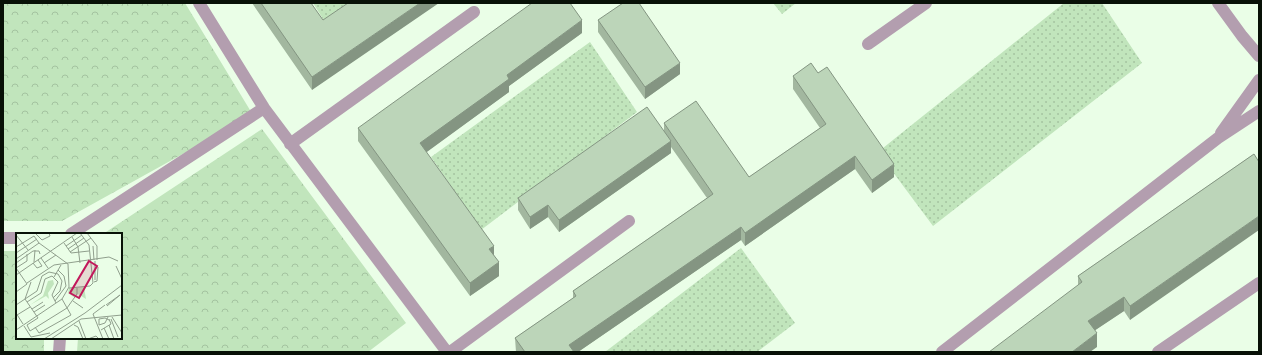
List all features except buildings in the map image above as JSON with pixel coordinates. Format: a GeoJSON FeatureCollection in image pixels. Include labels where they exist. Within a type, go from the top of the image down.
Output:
{"type":"FeatureCollection","features":[{"type":"Feature","properties":{"kind":"street"},"geometry":{"type":"LineString","coordinates":[[199,3],[264,108],[447,352]]}},
{"type":"Feature","properties":{"kind":"street"},"geometry":{"type":"LineString","coordinates":[[868,44],[926,3]]}},
{"type":"Feature","properties":{"kind":"street"},"geometry":{"type":"LineString","coordinates":[[1218,3],[1242,36],[1259,56]]}},
{"type":"Feature","properties":{"kind":"street"},"geometry":{"type":"LineString","coordinates":[[290,144],[474,12]]}},
{"type":"Feature","properties":{"kind":"street"},"geometry":{"type":"LineString","coordinates":[[1218,138],[1259,80]]}},
{"type":"Feature","properties":{"kind":"street"},"geometry":{"type":"LineString","coordinates":[[73,233],[264,108]]}},
{"type":"Feature","properties":{"kind":"street"},"geometry":{"type":"LineString","coordinates":[[942,352],[1218,138],[1259,111]]}},
{"type":"Feature","properties":{"kind":"street"},"geometry":{"type":"LineString","coordinates":[[450,352],[629,221]]}},
{"type":"Feature","properties":{"kind":"street"},"geometry":{"type":"LineString","coordinates":[[3,238],[16,238]]}},
{"type":"Feature","properties":{"kind":"street"},"geometry":{"type":"LineString","coordinates":[[1158,352],[1259,282]]}},
{"type":"Feature","properties":{"kind":"street"},"geometry":{"type":"LineString","coordinates":[[59,352],[60,339]]}},
{"type":"Feature","properties":{"kind":"green space"},"geometry":{"type":"Polygon","coordinates":[[[3,3],[185,3],[253,115],[62,221],[3,221],[3,3]]]}},
{"type":"Feature","properties":{"kind":"green space"},"geometry":{"type":"Polygon","coordinates":[[[313,3],[360,3],[328,27],[313,3]]]}},
{"type":"Feature","properties":{"kind":"green space"},"geometry":{"type":"Polygon","coordinates":[[[773,3],[796,3],[782,14],[773,3]]]}},
{"type":"Feature","properties":{"kind":"green space"},"geometry":{"type":"Polygon","coordinates":[[[1064,3],[1102,3],[1142,63],[933,226],[878,152],[1064,3]]]}},
{"type":"Feature","properties":{"kind":"green space"},"geometry":{"type":"Polygon","coordinates":[[[590,42],[637,112],[481,230],[431,157],[590,42]]]}},
{"type":"Feature","properties":{"kind":"green space"},"geometry":{"type":"Polygon","coordinates":[[[262,129],[406,323],[368,352],[77,352],[78,339],[122,339],[122,233],[105,233],[262,129]]]}},
{"type":"Feature","properties":{"kind":"green space"},"geometry":{"type":"Polygon","coordinates":[[[741,248],[795,323],[757,352],[605,352],[741,248]]]}},
{"type":"Feature","properties":{"kind":"green space"},"geometry":{"type":"Polygon","coordinates":[[[3,251],[16,251],[16,339],[44,339],[44,352],[3,352],[3,251]]]}}]}
